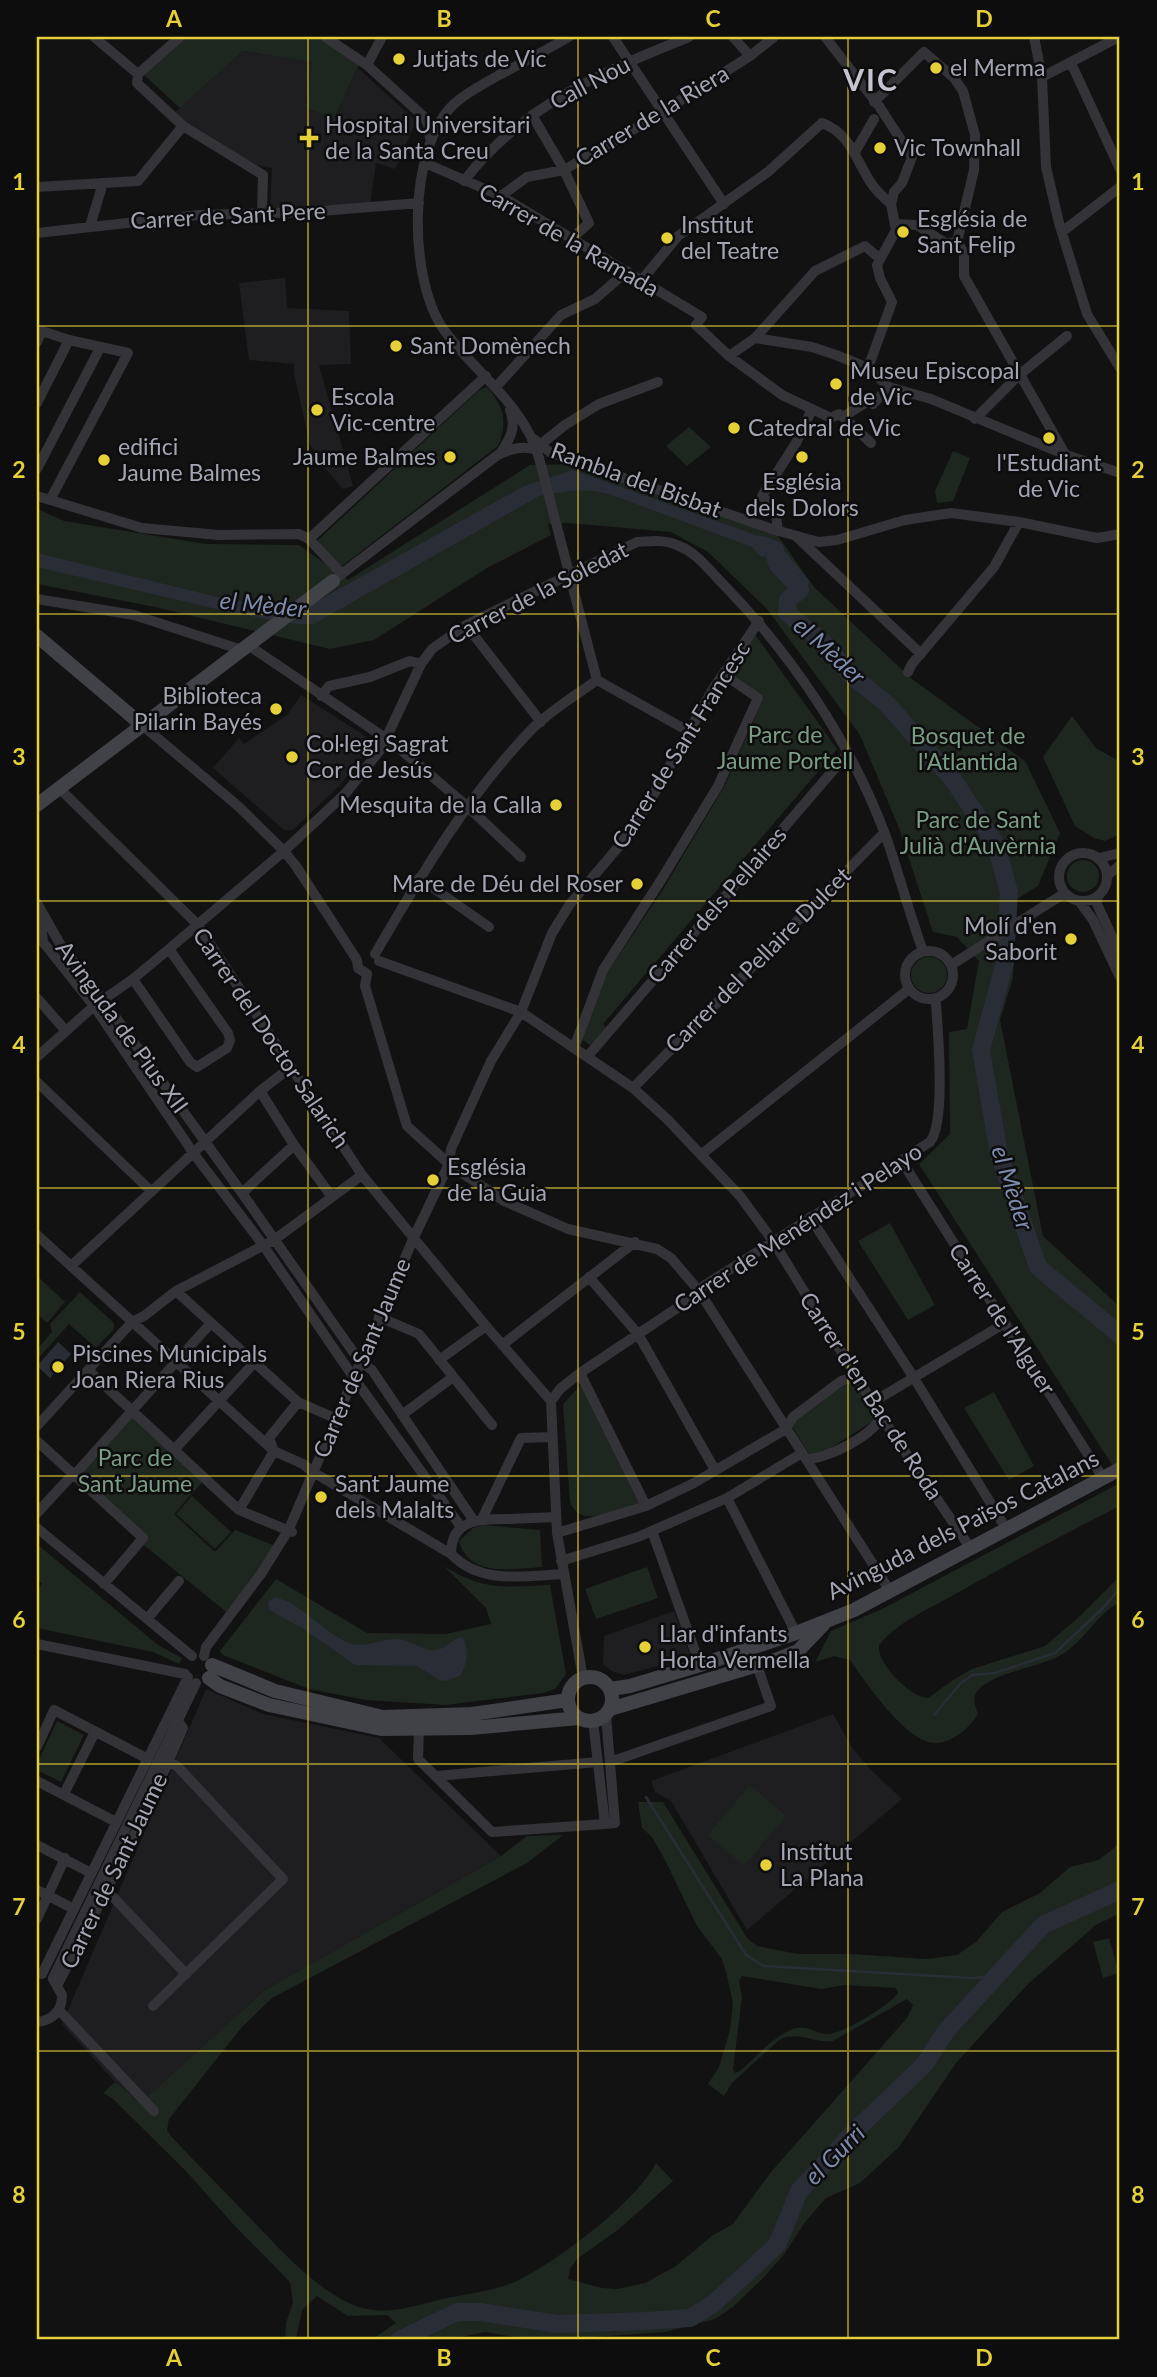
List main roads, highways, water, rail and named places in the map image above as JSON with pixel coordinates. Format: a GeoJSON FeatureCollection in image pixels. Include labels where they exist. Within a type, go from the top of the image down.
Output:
{"type":"FeatureCollection","features":[{"type":"Feature","properties":{"kind":"water"},"geometry":{"type":"Polygon","coordinates":[[[573,470],[778,543],[810,582],[807,586],[784,561],[760,556],[752,547],[612,495],[585,490],[539,496],[314,624],[282,622],[229,612],[37,567],[37,553],[230,600],[305,608],[524,486],[573,470]]]}},
{"type":"Feature","properties":{"kind":"water"},"geometry":{"type":"Polygon","coordinates":[[[58,1342],[71,1354],[50,1378],[37,1366],[58,1342]]]}},
{"type":"Feature","properties":{"kind":"water"},"geometry":{"type":"Polygon","coordinates":[[[275,1597],[296,1606],[339,1638],[355,1645],[398,1639],[435,1650],[463,1637],[467,1652],[465,1666],[460,1676],[445,1681],[417,1666],[355,1665],[302,1628],[269,1610],[268,1602],[275,1597]]]}},
{"type":"Feature","properties":{"kind":"waterway","name":"el Mèder"},"geometry":{"type":"LineString","coordinates":[[762,545],[775,550],[780,567],[800,590],[788,600],[787,613],[822,641],[851,675],[888,705],[954,781],[996,845],[1009,892],[1005,962],[981,1050],[999,1154],[1038,1267],[1120,1335]]}},
{"type":"Feature","properties":{"kind":"waterway"},"geometry":{"type":"LineString","coordinates":[[934,1715],[961,1683],[972,1675],[995,1673],[1055,1653],[1102,1609],[1120,1588]]}},
{"type":"Feature","properties":{"kind":"waterway"},"geometry":{"type":"LineString","coordinates":[[646,1797],[746,1955],[764,1966],[971,1978],[998,1976]]}},
{"type":"Feature","properties":{"kind":"waterway","name":"el Gurri"},"geometry":{"type":"LineString","coordinates":[[399,2340],[457,2312],[480,2312],[558,2324],[690,2318],[713,2304],[777,2245],[799,2191],[857,2129],[924,2065],[946,2031],[1043,1925],[1120,1890]]}},
{"type":"Feature","properties":{"kind":"place","name":"Jutjats de Vic"},"geometry":{"type":"Point","coordinates":[399,59]}},
{"type":"Feature","properties":{"kind":"place","name":"el Merma"},"geometry":{"type":"Point","coordinates":[936,68]}},
{"type":"Feature","properties":{"kind":"place","name":"Hospital Universitari de la Santa Creu"},"geometry":{"type":"Point","coordinates":[309,138]}},
{"type":"Feature","properties":{"kind":"place","name":"Vic Townhall"},"geometry":{"type":"Point","coordinates":[880,148]}},
{"type":"Feature","properties":{"kind":"place","name":"Església de Sant Felip"},"geometry":{"type":"Point","coordinates":[903,232]}},
{"type":"Feature","properties":{"kind":"place","name":"Institut del Teatre"},"geometry":{"type":"Point","coordinates":[667,238]}},
{"type":"Feature","properties":{"kind":"place","name":"Sant Domènech"},"geometry":{"type":"Point","coordinates":[396,346]}},
{"type":"Feature","properties":{"kind":"place","name":"Museu Episcopal de Vic"},"geometry":{"type":"Point","coordinates":[836,384]}},
{"type":"Feature","properties":{"kind":"place","name":"Escola Vic-centre"},"geometry":{"type":"Point","coordinates":[317,410]}},
{"type":"Feature","properties":{"kind":"place","name":"Catedral de Vic"},"geometry":{"type":"Point","coordinates":[734,428]}},
{"type":"Feature","properties":{"kind":"place","name":"l'Estudiant de Vic"},"geometry":{"type":"Point","coordinates":[1049,438]}},
{"type":"Feature","properties":{"kind":"place","name":"Jaume Balmes"},"geometry":{"type":"Point","coordinates":[450,457]}},
{"type":"Feature","properties":{"kind":"place","name":"Església dels Dolors"},"geometry":{"type":"Point","coordinates":[802,457]}},
{"type":"Feature","properties":{"kind":"place","name":"edifici Jaume Balmes"},"geometry":{"type":"Point","coordinates":[104,460]}},
{"type":"Feature","properties":{"kind":"place","name":"Biblioteca Pilarin Bayés"},"geometry":{"type":"Point","coordinates":[276,709]}},
{"type":"Feature","properties":{"kind":"place","name":"Col·legi Sagrat Cor de Jesús"},"geometry":{"type":"Point","coordinates":[292,757]}},
{"type":"Feature","properties":{"kind":"place","name":"Mesquita de la Calla"},"geometry":{"type":"Point","coordinates":[556,805]}},
{"type":"Feature","properties":{"kind":"place","name":"Mare de Déu del Roser"},"geometry":{"type":"Point","coordinates":[637,884]}},
{"type":"Feature","properties":{"kind":"place","name":"Molí d'en Saborit"},"geometry":{"type":"Point","coordinates":[1071,939]}},
{"type":"Feature","properties":{"kind":"place","name":"Església de la Guia"},"geometry":{"type":"Point","coordinates":[433,1180]}},
{"type":"Feature","properties":{"kind":"place","name":"Piscines Municipals Joan Riera Rius"},"geometry":{"type":"Point","coordinates":[58,1367]}},
{"type":"Feature","properties":{"kind":"place","name":"Sant Jaume dels Malalts"},"geometry":{"type":"Point","coordinates":[321,1497]}},
{"type":"Feature","properties":{"kind":"place","name":"Llar d'infants Horta Vermella"},"geometry":{"type":"Point","coordinates":[645,1647]}},
{"type":"Feature","properties":{"kind":"place","name":"Institut La Plana"},"geometry":{"type":"Point","coordinates":[766,1865]}},
{"type":"Feature","properties":{"kind":"district","name":"VIC"},"geometry":{"type":"Point","coordinates":[871,81]}},
{"type":"Feature","properties":{"kind":"park label","name":"Parc de Jaume Portell"},"geometry":{"type":"Point","coordinates":[785,748]}},
{"type":"Feature","properties":{"kind":"park label","name":"Bosquet de l'Atlantida"},"geometry":{"type":"Point","coordinates":[968,749]}},
{"type":"Feature","properties":{"kind":"park label","name":"Parc de Sant Julià d'Auvèrnia"},"geometry":{"type":"Point","coordinates":[978,833]}},
{"type":"Feature","properties":{"kind":"park label","name":"Parc de Sant Jaume"},"geometry":{"type":"Point","coordinates":[135,1471]}}]}
